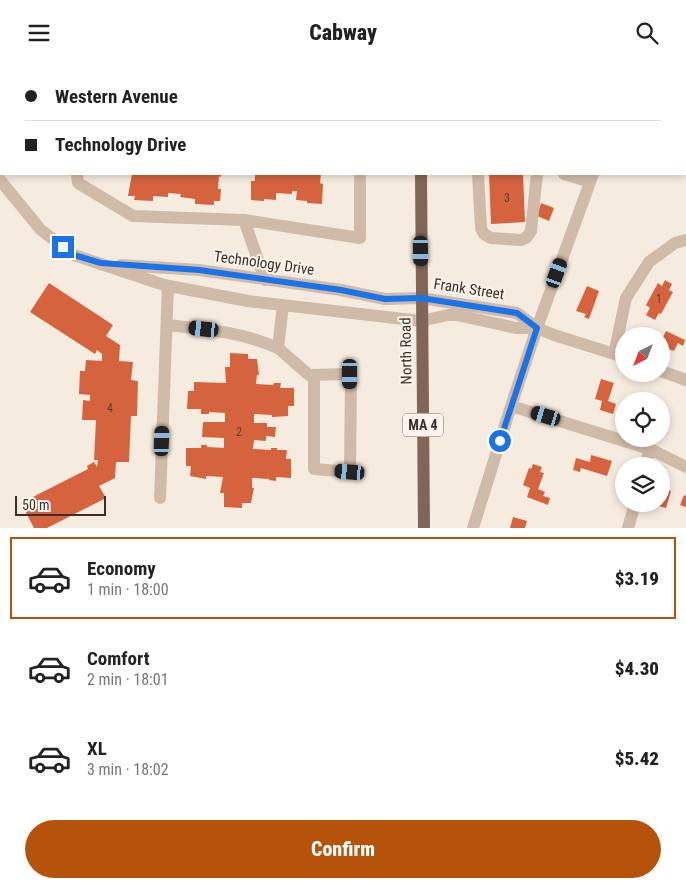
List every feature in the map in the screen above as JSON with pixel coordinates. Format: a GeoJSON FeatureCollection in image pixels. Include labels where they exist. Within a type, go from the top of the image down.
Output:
{"type":"FeatureCollection","features":[{"type":"Feature","properties":{"kind":"main road","name":"North Road"},"geometry":{"type":"LineString","coordinates":[[420,175],[424,528]]}},
{"type":"Feature","properties":{"kind":"street"},"geometry":{"type":"LineString","coordinates":[[7,65],[12,65]]}},
{"type":"Feature","properties":{"kind":"street"},"geometry":{"type":"LineString","coordinates":[[77,175],[78,183],[133,216],[244,220],[360,238],[360,175]]}},
{"type":"Feature","properties":{"kind":"street"},"geometry":{"type":"LineString","coordinates":[[478,175],[481,228],[484,234],[491,238],[521,240],[526,238],[531,231],[538,175]]}},
{"type":"Feature","properties":{"kind":"street"},"geometry":{"type":"LineString","coordinates":[[473,528],[537,328],[592,178],[571,175]]}},
{"type":"Feature","properties":{"kind":"street","name":"Technology Drive"},"geometry":{"type":"LineString","coordinates":[[0,180],[41,230],[74,255],[168,286],[248,301],[421,321]]}},
{"type":"Feature","properties":{"kind":"street"},"geometry":{"type":"LineString","coordinates":[[244,220],[265,280]]}},
{"type":"Feature","properties":{"kind":"street"},"geometry":{"type":"LineString","coordinates":[[622,327],[626,299],[649,262],[675,243],[686,239]]}},
{"type":"Feature","properties":{"kind":"street","name":"Technology Drive"},"geometry":{"type":"LineString","coordinates":[[101,263],[199,270],[341,290],[385,299],[421,298]]}},
{"type":"Feature","properties":{"kind":"street"},"geometry":{"type":"LineString","coordinates":[[160,498],[168,286]]}},
{"type":"Feature","properties":{"kind":"street","name":"Frank Street"},"geometry":{"type":"LineString","coordinates":[[421,298],[517,313],[537,328],[615,354]]}},
{"type":"Feature","properties":{"kind":"street"},"geometry":{"type":"LineString","coordinates":[[278,348],[283,305]]}},
{"type":"Feature","properties":{"kind":"street","name":"Frank Street"},"geometry":{"type":"LineString","coordinates":[[421,321],[457,315],[516,328],[537,328]]}},
{"type":"Feature","properties":{"kind":"street"},"geometry":{"type":"LineString","coordinates":[[166,325],[224,331],[258,339],[278,348],[309,375],[350,374],[350,472],[314,469],[314,375]]}},
{"type":"Feature","properties":{"kind":"street"},"geometry":{"type":"LineString","coordinates":[[670,374],[686,380]]}},
{"type":"Feature","properties":{"kind":"street"},"geometry":{"type":"LineString","coordinates":[[511,405],[650,449],[686,467]]}},
{"type":"Feature","properties":{"kind":"street"},"geometry":{"type":"LineString","coordinates":[[648,457],[650,449]]}},
{"type":"Feature","properties":{"kind":"street"},"geometry":{"type":"LineString","coordinates":[[628,528],[633,512]]}},
{"type":"Feature","properties":{"kind":"building"},"geometry":{"type":"Polygon","coordinates":[[[132,175],[221,175],[221,177],[219,176],[218,189],[221,189],[220,201],[214,201],[214,205],[195,204],[195,199],[180,197],[181,194],[168,193],[168,197],[153,196],[153,201],[134,200],[135,196],[128,196],[132,175]]]}},
{"type":"Feature","properties":{"kind":"building"},"geometry":{"type":"Polygon","coordinates":[[[255,175],[321,175],[320,183],[323,184],[322,204],[296,200],[297,191],[292,191],[292,194],[276,193],[276,200],[251,200],[251,181],[255,181],[255,175]]]}},
{"type":"Feature","properties":{"kind":"building"},"geometry":{"type":"Polygon","coordinates":[[[489,175],[523,175],[525,222],[491,224],[489,175]]]}},
{"type":"Feature","properties":{"kind":"building"},"geometry":{"type":"Polygon","coordinates":[[[541,203],[554,208],[549,221],[537,216],[541,203]]]}},
{"type":"Feature","properties":{"kind":"building"},"geometry":{"type":"Polygon","coordinates":[[[665,280],[672,284],[669,290],[673,292],[661,314],[659,313],[655,320],[646,315],[650,308],[646,305],[658,283],[662,286],[665,280]]]}},
{"type":"Feature","properties":{"kind":"building"},"geometry":{"type":"Polygon","coordinates":[[[49,283],[113,325],[106,336],[120,345],[119,361],[133,362],[131,380],[138,381],[137,416],[131,416],[129,462],[116,462],[115,478],[99,486],[106,498],[47,528],[34,528],[21,503],[88,469],[87,466],[94,462],[97,467],[98,460],[94,460],[96,420],[82,420],[83,400],[90,401],[90,395],[79,394],[80,371],[85,371],[86,360],[102,361],[102,354],[97,350],[95,354],[30,312],[49,283]]]}},
{"type":"Feature","properties":{"kind":"building"},"geometry":{"type":"Polygon","coordinates":[[[587,286],[599,291],[589,319],[584,317],[586,314],[576,311],[587,286]]]}},
{"type":"Feature","properties":{"kind":"building"},"geometry":{"type":"Polygon","coordinates":[[[670,333],[685,340],[683,346],[678,343],[674,351],[670,350],[670,333]]]}},
{"type":"Feature","properties":{"kind":"building"},"geometry":{"type":"Polygon","coordinates":[[[230,353],[248,354],[248,359],[257,359],[259,375],[257,375],[256,384],[273,385],[274,383],[281,383],[280,388],[294,388],[294,406],[288,406],[288,416],[272,417],[272,415],[254,414],[254,423],[267,423],[267,427],[276,427],[275,437],[266,436],[266,441],[254,440],[253,449],[271,450],[271,448],[277,448],[277,450],[287,450],[286,459],[291,459],[291,478],[276,477],[276,481],[252,478],[252,488],[254,488],[251,503],[242,503],[242,508],[224,507],[224,493],[220,493],[223,477],[206,476],[206,479],[190,476],[191,466],[186,466],[186,448],[201,448],[201,445],[207,445],[207,447],[224,448],[224,438],[202,437],[203,422],[225,422],[225,413],[209,412],[209,414],[201,414],[201,409],[187,409],[188,391],[194,391],[194,382],[226,383],[225,367],[230,367],[230,353]]]}},
{"type":"Feature","properties":{"kind":"building"},"geometry":{"type":"Polygon","coordinates":[[[601,379],[614,383],[608,401],[615,404],[613,414],[600,410],[602,401],[595,399],[601,379]]]}},
{"type":"Feature","properties":{"kind":"building"},"geometry":{"type":"Polygon","coordinates":[[[591,455],[612,461],[607,476],[581,468],[580,472],[573,470],[576,458],[590,462],[591,455]]]}},
{"type":"Feature","properties":{"kind":"building"},"geometry":{"type":"Polygon","coordinates":[[[533,464],[542,467],[540,472],[544,473],[538,489],[545,492],[543,496],[550,498],[548,505],[527,497],[530,488],[523,485],[529,468],[531,469],[533,464]]]}},
{"type":"Feature","properties":{"kind":"building"},"geometry":{"type":"Polygon","coordinates":[[[684,495],[686,496],[686,507],[680,505],[684,495]]]}},
{"type":"Feature","properties":{"kind":"building"},"geometry":{"type":"Polygon","coordinates":[[[513,517],[527,521],[525,528],[510,528],[513,517]]]}},
{"type":"Feature","properties":{"kind":"route"},"geometry":{"type":"LineString","coordinates":[[63,247],[74,255],[101,263],[199,270],[341,290],[385,299],[421,298],[517,313],[537,328],[500,441]]}}]}
